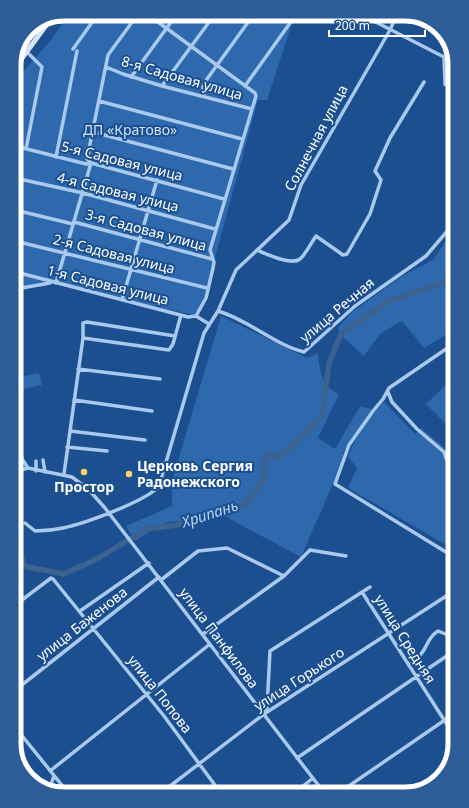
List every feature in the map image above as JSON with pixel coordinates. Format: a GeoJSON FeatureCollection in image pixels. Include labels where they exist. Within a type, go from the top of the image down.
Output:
{"type":"FeatureCollection","features":[{"type":"Feature","properties":{"kind":"main road"},"geometry":{"type":"LineString","coordinates":[[21,60],[47,25]]}},
{"type":"Feature","properties":{"kind":"street"},"geometry":{"type":"LineString","coordinates":[[56,157],[75,50],[94,21]]}},
{"type":"Feature","properties":{"kind":"street"},"geometry":{"type":"LineString","coordinates":[[21,288],[54,283],[65,253],[91,163],[87,159],[108,55],[133,21]]}},
{"type":"Feature","properties":{"kind":"street"},"geometry":{"type":"LineString","coordinates":[[156,21],[255,93],[256,96],[232,169],[215,229],[210,250],[214,262],[206,298],[196,316],[209,324]]}},
{"type":"Feature","properties":{"kind":"street"},"geometry":{"type":"LineString","coordinates":[[131,77],[172,21]]}},
{"type":"Feature","properties":{"kind":"street"},"geometry":{"type":"LineString","coordinates":[[162,86],[210,21]]}},
{"type":"Feature","properties":{"kind":"street"},"geometry":{"type":"LineString","coordinates":[[204,96],[205,83],[249,21]]}},
{"type":"Feature","properties":{"kind":"street"},"geometry":{"type":"LineString","coordinates":[[245,86],[290,21]]}},
{"type":"Feature","properties":{"kind":"street"},"geometry":{"type":"LineString","coordinates":[[373,21],[444,57]]}},
{"type":"Feature","properties":{"kind":"street","name":"Солнечная улица"},"geometry":{"type":"LineString","coordinates":[[25,523],[36,531],[78,524],[141,498],[159,486],[204,333],[218,311],[236,270],[289,220],[301,185],[394,21]]}},
{"type":"Feature","properties":{"kind":"street"},"geometry":{"type":"LineString","coordinates":[[26,150],[42,67],[27,52]]}},
{"type":"Feature","properties":{"kind":"street"},"geometry":{"type":"LineString","coordinates":[[444,57],[447,54]]}},
{"type":"Feature","properties":{"kind":"street"},"geometry":{"type":"LineString","coordinates":[[444,57],[445,84],[448,87]]}},
{"type":"Feature","properties":{"kind":"street","name":"8-я Садовая улица"},"geometry":{"type":"LineString","coordinates":[[106,67],[131,77],[162,86],[252,109]]}},
{"type":"Feature","properties":{"kind":"street"},"geometry":{"type":"LineString","coordinates":[[257,250],[283,260],[296,261],[301,259],[316,236],[339,254],[343,256],[347,254],[370,214],[381,180],[375,170],[390,138],[424,82]]}},
{"type":"Feature","properties":{"kind":"street"},"geometry":{"type":"LineString","coordinates":[[99,102],[242,139]]}},
{"type":"Feature","properties":{"kind":"street"},"geometry":{"type":"LineString","coordinates":[[93,132],[232,169]]}},
{"type":"Feature","properties":{"kind":"street","name":"5-я Садовая улица"},"geometry":{"type":"LineString","coordinates":[[21,148],[56,157],[91,163],[224,198]]}},
{"type":"Feature","properties":{"kind":"street","name":"4-я Садовая улица"},"geometry":{"type":"LineString","coordinates":[[21,179],[83,193],[215,229]]}},
{"type":"Feature","properties":{"kind":"street"},"geometry":{"type":"LineString","coordinates":[[122,300],[157,180]]}},
{"type":"Feature","properties":{"kind":"street","name":"3-я Садовая улица"},"geometry":{"type":"LineString","coordinates":[[21,211],[140,239],[212,259]]}},
{"type":"Feature","properties":{"kind":"street","name":"улица Речная"},"geometry":{"type":"LineString","coordinates":[[218,311],[245,322],[259,332],[304,352],[355,306],[426,256],[448,230]]}},
{"type":"Feature","properties":{"kind":"street","name":"2-я Садовая улица"},"geometry":{"type":"LineString","coordinates":[[21,242],[207,288]]}},
{"type":"Feature","properties":{"kind":"street","name":"1-я Садовая улица"},"geometry":{"type":"LineString","coordinates":[[21,273],[188,317],[196,316]]}},
{"type":"Feature","properties":{"kind":"street"},"geometry":{"type":"LineString","coordinates":[[83,338],[167,350],[172,346],[181,314]]}},
{"type":"Feature","properties":{"kind":"street"},"geometry":{"type":"LineString","coordinates":[[21,453],[22,459],[28,468],[36,471],[64,474],[83,338],[83,323],[87,322],[175,336]]}},
{"type":"Feature","properties":{"kind":"street"},"geometry":{"type":"LineString","coordinates":[[448,347],[389,388],[388,392],[349,445],[335,484],[448,553]]}},
{"type":"Feature","properties":{"kind":"street"},"geometry":{"type":"LineString","coordinates":[[78,369],[160,379]]}},
{"type":"Feature","properties":{"kind":"street"},"geometry":{"type":"LineString","coordinates":[[388,392],[392,402],[417,429],[444,452],[448,464]]}},
{"type":"Feature","properties":{"kind":"street"},"geometry":{"type":"LineString","coordinates":[[74,400],[152,411]]}},
{"type":"Feature","properties":{"kind":"street"},"geometry":{"type":"LineString","coordinates":[[70,431],[145,440]]}},
{"type":"Feature","properties":{"kind":"street"},"geometry":{"type":"LineString","coordinates":[[67,447],[107,451]]}},
{"type":"Feature","properties":{"kind":"street"},"geometry":{"type":"LineString","coordinates":[[44,460],[45,472]]}},
{"type":"Feature","properties":{"kind":"street"},"geometry":{"type":"LineString","coordinates":[[36,461],[36,471]]}},
{"type":"Feature","properties":{"kind":"street"},"geometry":{"type":"LineString","coordinates":[[21,470],[28,468]]}},
{"type":"Feature","properties":{"kind":"street","name":"улица Панфилова"},"geometry":{"type":"LineString","coordinates":[[64,474],[76,479],[85,486],[109,512],[149,562],[320,787]]}},
{"type":"Feature","properties":{"kind":"street","name":"улица Баженова"},"geometry":{"type":"LineString","coordinates":[[21,686],[94,628],[198,551],[227,548],[284,576]]}},
{"type":"Feature","properties":{"kind":"street"},"geometry":{"type":"LineString","coordinates":[[203,634],[284,576],[310,550],[346,556]]}},
{"type":"Feature","properties":{"kind":"street","name":"улица Баженова"},"geometry":{"type":"LineString","coordinates":[[80,611],[149,562]]}},
{"type":"Feature","properties":{"kind":"street","name":"улица Попова"},"geometry":{"type":"LineString","coordinates":[[21,601],[51,578],[53,579],[146,694],[216,787]]}},
{"type":"Feature","properties":{"kind":"street"},"geometry":{"type":"LineString","coordinates":[[264,714],[267,708],[270,651],[370,588]]}},
{"type":"Feature","properties":{"kind":"street","name":"улица Средняя"},"geometry":{"type":"LineString","coordinates":[[362,592],[448,728]]}},
{"type":"Feature","properties":{"kind":"street","name":"улица Горького"},"geometry":{"type":"LineString","coordinates":[[168,787],[264,714],[448,595]]}},
{"type":"Feature","properties":{"kind":"street"},"geometry":{"type":"LineString","coordinates":[[409,666],[422,653],[426,643],[434,634],[438,631],[448,635]]}},
{"type":"Feature","properties":{"kind":"street"},"geometry":{"type":"LineString","coordinates":[[50,771],[210,644]]}},
{"type":"Feature","properties":{"kind":"street"},"geometry":{"type":"LineString","coordinates":[[297,758],[448,654]]}},
{"type":"Feature","properties":{"kind":"street"},"geometry":{"type":"LineString","coordinates":[[347,787],[448,718]]}},
{"type":"Feature","properties":{"kind":"street"},"geometry":{"type":"LineString","coordinates":[[21,735],[63,787]]}},
{"type":"Feature","properties":{"kind":"street"},"geometry":{"type":"LineString","coordinates":[[51,785],[54,776]]}},
{"type":"Feature","properties":{"kind":"street"},"geometry":{"type":"LineString","coordinates":[[302,787],[313,778]]}},
{"type":"Feature","properties":{"kind":"green space","name":"ДП «Кратово»"},"geometry":{"type":"Polygon","coordinates":[[[64,21],[293,21],[267,100],[258,100],[199,316],[52,284],[21,288],[21,74],[51,40],[64,21]]]}},
{"type":"Feature","properties":{"kind":"green space"},"geometry":{"type":"Polygon","coordinates":[[[448,238],[448,333],[424,348],[402,321],[381,333],[364,356],[341,335],[338,328],[352,312],[404,275],[433,260],[448,238]]]}},
{"type":"Feature","properties":{"kind":"green space"},"geometry":{"type":"Polygon","coordinates":[[[221,316],[307,358],[318,353],[322,377],[328,387],[339,394],[318,438],[335,449],[360,406],[372,409],[344,451],[340,468],[301,557],[226,517],[168,522],[135,541],[126,526],[172,506],[172,481],[221,316]]]}},
{"type":"Feature","properties":{"kind":"green space"},"geometry":{"type":"Polygon","coordinates":[[[39,373],[42,385],[23,389],[21,377],[39,373]]]}},
{"type":"Feature","properties":{"kind":"green space"},"geometry":{"type":"Polygon","coordinates":[[[448,383],[448,426],[426,404],[448,383]]]}},
{"type":"Feature","properties":{"kind":"green space"},"geometry":{"type":"Polygon","coordinates":[[[384,402],[415,434],[421,428],[447,450],[448,448],[448,546],[348,488],[357,468],[348,457],[363,428],[384,402]]]}},
{"type":"Feature","properties":{"kind":"waterway","name":"Хрипань"},"geometry":{"type":"LineString","coordinates":[[21,558],[23,559],[23,566],[64,574],[97,559],[146,529],[177,525],[243,506],[265,478],[265,457],[270,454],[279,458],[322,416],[329,363],[341,334],[389,301],[446,282],[448,278]]}},
{"type":"Feature","properties":{"kind":"place","name":"Простор"},"geometry":{"type":"Point","coordinates":[84,472]}},
{"type":"Feature","properties":{"kind":"place","name":"Церковь Сергия Радонежского"},"geometry":{"type":"Point","coordinates":[129,474]}}]}
